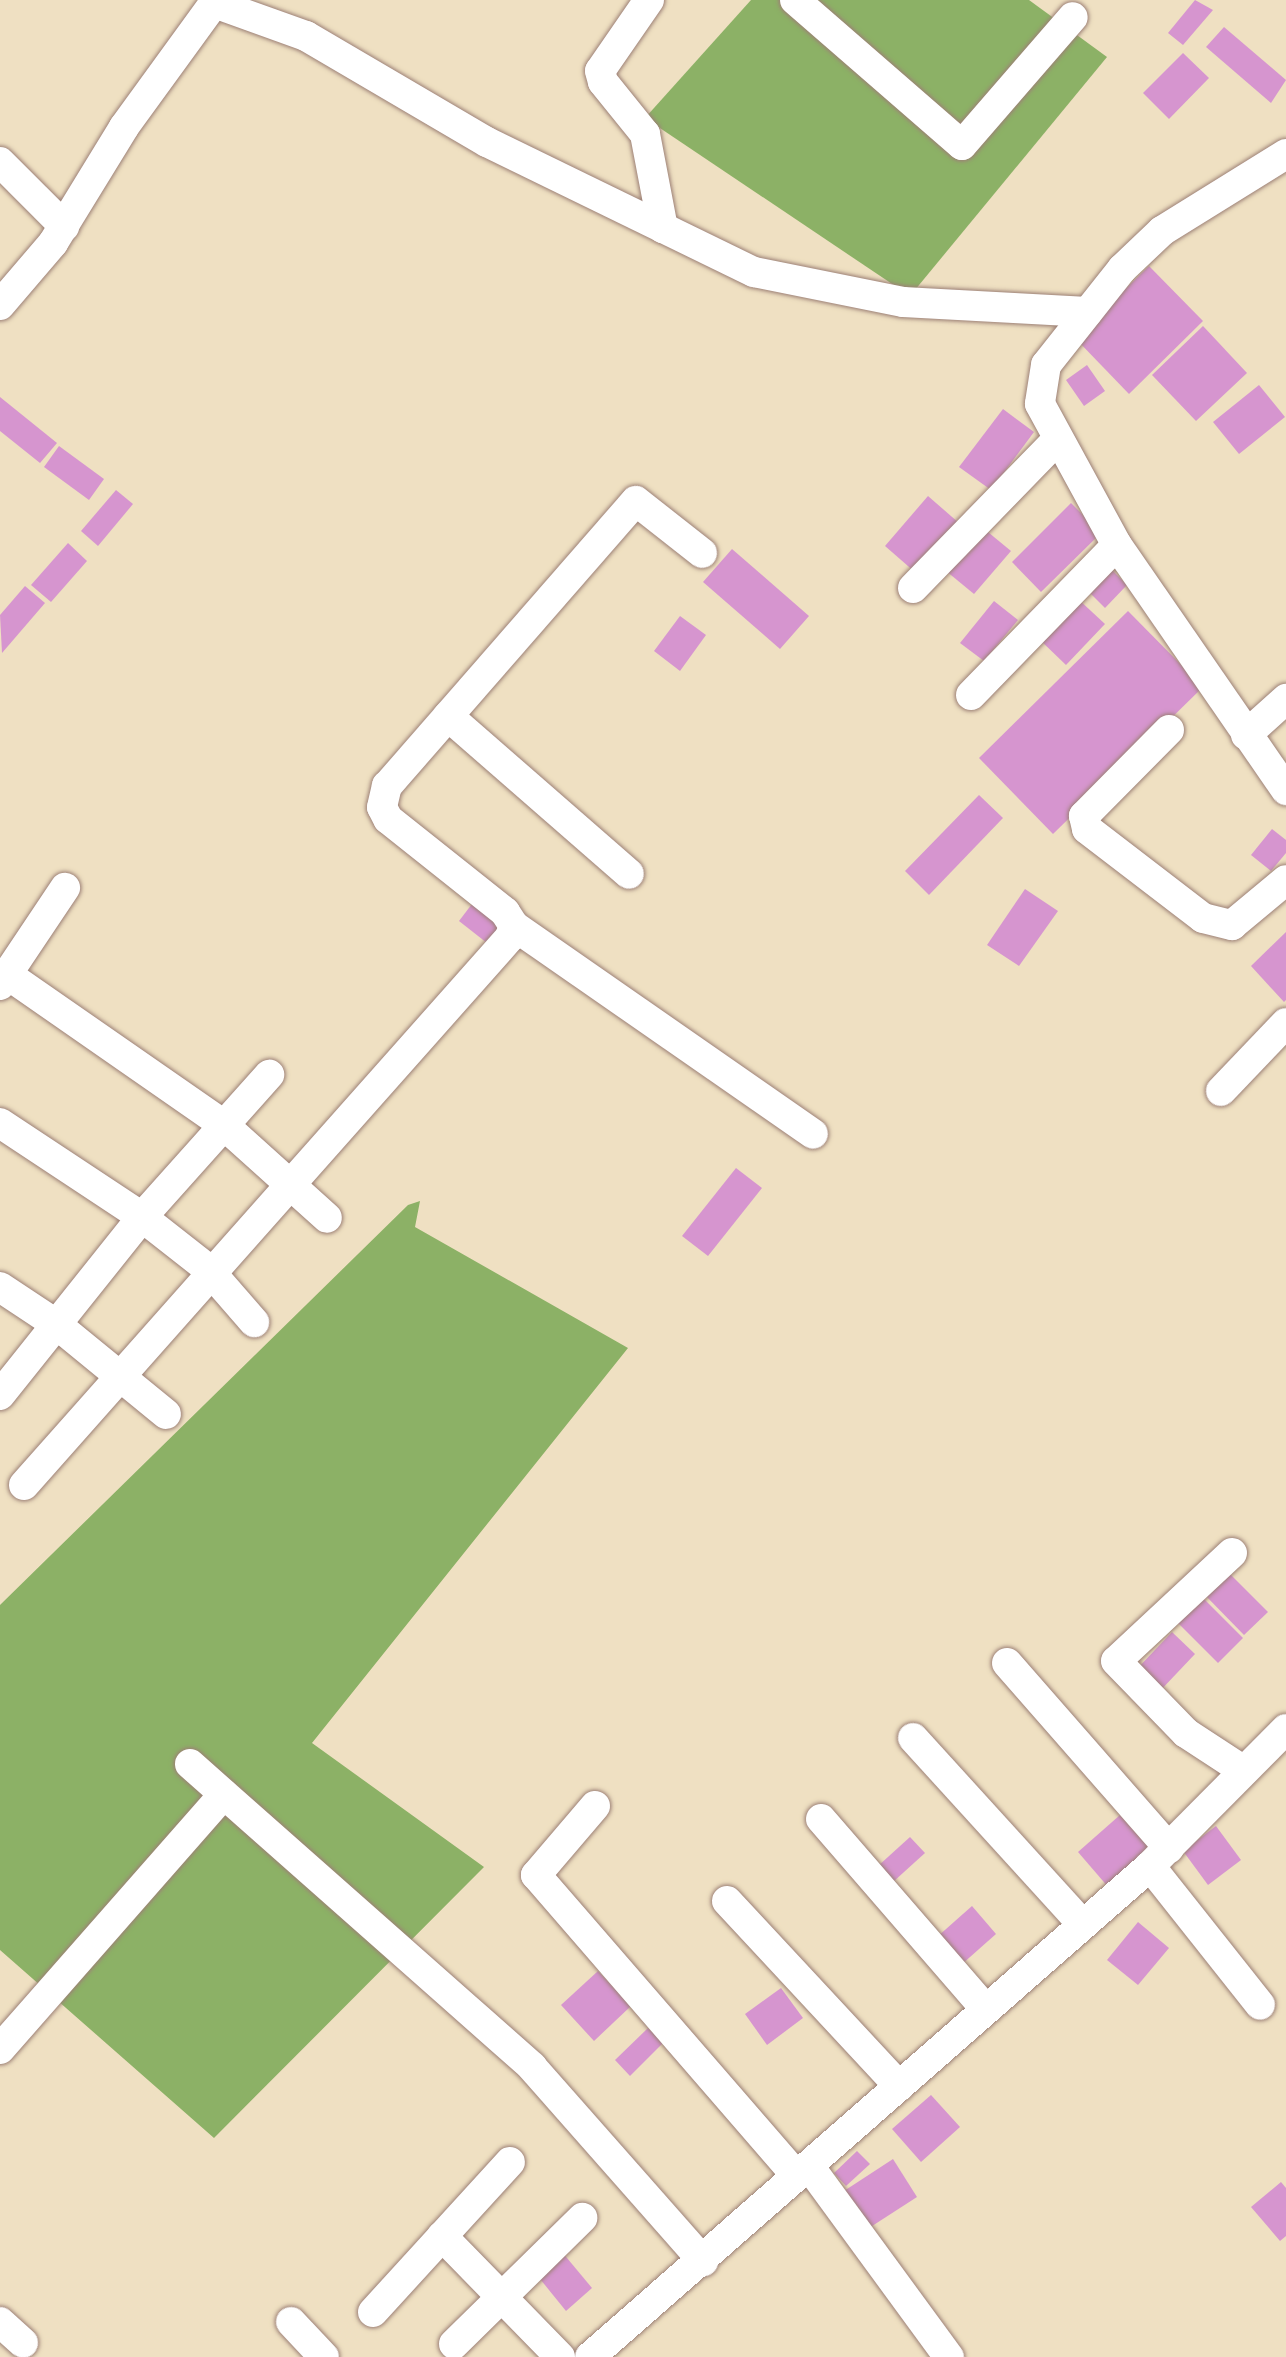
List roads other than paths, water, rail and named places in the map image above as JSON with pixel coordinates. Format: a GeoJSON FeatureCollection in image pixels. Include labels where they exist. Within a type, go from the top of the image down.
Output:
{"type":"FeatureCollection","features":[{"type":"Feature","properties":{"kind":"street"},"geometry":{"type":"LineString","coordinates":[[649,0],[600,71],[603,82],[645,134],[663,228]]}},
{"type":"Feature","properties":{"kind":"street"},"geometry":{"type":"LineString","coordinates":[[795,0],[962,145],[1073,17]]}},
{"type":"Feature","properties":{"kind":"street"},"geometry":{"type":"LineString","coordinates":[[0,305],[64,226],[124,127],[215,2],[306,36],[487,142],[754,272],[903,302],[1088,312]]}},
{"type":"Feature","properties":{"kind":"street"},"geometry":{"type":"LineString","coordinates":[[1286,154],[1162,231],[1088,312],[1046,365],[1040,383],[1040,404],[1117,545],[1286,790]]}},
{"type":"Feature","properties":{"kind":"street"},"geometry":{"type":"LineString","coordinates":[[0,162],[64,226]]}},
{"type":"Feature","properties":{"kind":"street"},"geometry":{"type":"LineString","coordinates":[[913,588],[1058,439]]}},
{"type":"Feature","properties":{"kind":"street"},"geometry":{"type":"LineString","coordinates":[[702,553],[636,501],[387,786],[382,807],[388,819],[505,912],[514,926],[813,1134]]}},
{"type":"Feature","properties":{"kind":"street"},"geometry":{"type":"LineString","coordinates":[[971,695],[1077,580],[1117,545]]}},
{"type":"Feature","properties":{"kind":"street"},"geometry":{"type":"LineString","coordinates":[[1246,735],[1286,699]]}},
{"type":"Feature","properties":{"kind":"street"},"geometry":{"type":"LineString","coordinates":[[448,716],[629,874]]}},
{"type":"Feature","properties":{"kind":"street"},"geometry":{"type":"LineString","coordinates":[[1169,730],[1084,816],[1087,829],[1203,918],[1232,925],[1286,880]]}},
{"type":"Feature","properties":{"kind":"street"},"geometry":{"type":"LineString","coordinates":[[65,888],[4,980],[225,1126],[327,1218]]}},
{"type":"Feature","properties":{"kind":"street"},"geometry":{"type":"LineString","coordinates":[[24,1485],[510,937],[514,926]]}},
{"type":"Feature","properties":{"kind":"street"},"geometry":{"type":"LineString","coordinates":[[1221,1091],[1286,1023]]}},
{"type":"Feature","properties":{"kind":"street"},"geometry":{"type":"LineString","coordinates":[[0,1395],[142,1217],[269,1075]]}},
{"type":"Feature","properties":{"kind":"street"},"geometry":{"type":"LineString","coordinates":[[0,1123],[142,1217],[211,1272],[254,1322]]}},
{"type":"Feature","properties":{"kind":"street"},"geometry":{"type":"LineString","coordinates":[[0,1287],[56,1324],[166,1414]]}},
{"type":"Feature","properties":{"kind":"street"},"geometry":{"type":"LineString","coordinates":[[1232,1553],[1116,1661],[1186,1733],[1244,1771]]}},
{"type":"Feature","properties":{"kind":"street"},"geometry":{"type":"LineString","coordinates":[[1007,1663],[1159,1857],[1260,2005]]}},
{"type":"Feature","properties":{"kind":"street"},"geometry":{"type":"LineString","coordinates":[[590,2357],[703,2261],[1159,1857],[1286,1729]]}},
{"type":"Feature","properties":{"kind":"street"},"geometry":{"type":"LineString","coordinates":[[913,1738],[1082,1924]]}},
{"type":"Feature","properties":{"kind":"street"},"geometry":{"type":"LineString","coordinates":[[190,1764],[532,2067],[703,2261]]}},
{"type":"Feature","properties":{"kind":"street"},"geometry":{"type":"LineString","coordinates":[[0,2049],[224,1794]]}},
{"type":"Feature","properties":{"kind":"street"},"geometry":{"type":"LineString","coordinates":[[595,1806],[536,1875],[803,2171],[949,2357]]}},
{"type":"Feature","properties":{"kind":"street"},"geometry":{"type":"LineString","coordinates":[[821,1819],[985,2008]]}},
{"type":"Feature","properties":{"kind":"street"},"geometry":{"type":"LineString","coordinates":[[727,1901],[899,2086]]}},
{"type":"Feature","properties":{"kind":"street"},"geometry":{"type":"LineString","coordinates":[[373,2312],[510,2162]]}},
{"type":"Feature","properties":{"kind":"street"},"geometry":{"type":"LineString","coordinates":[[454,2344],[582,2218]]}},
{"type":"Feature","properties":{"kind":"street"},"geometry":{"type":"LineString","coordinates":[[442,2236],[560,2357]]}},
{"type":"Feature","properties":{"kind":"street"},"geometry":{"type":"LineString","coordinates":[[0,2322],[23,2343]]}},
{"type":"Feature","properties":{"kind":"street"},"geometry":{"type":"LineString","coordinates":[[291,2322],[324,2357]]}}]}
